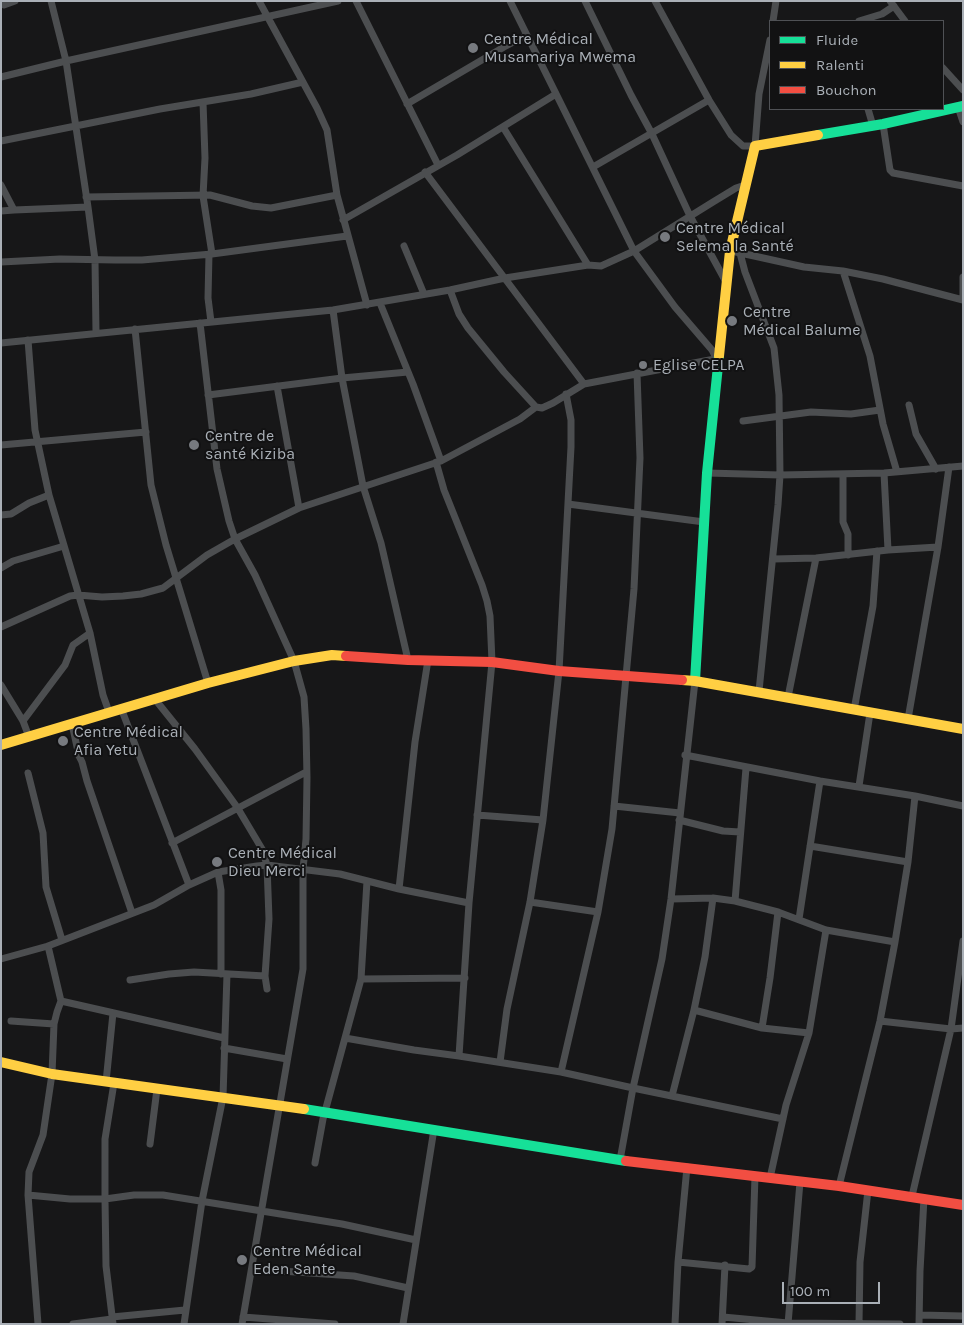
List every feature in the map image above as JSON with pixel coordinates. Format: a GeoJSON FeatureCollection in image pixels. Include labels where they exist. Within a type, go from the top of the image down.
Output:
{"type":"FeatureCollection","features":[{"type":"Feature","properties":{"kind":"street"},"geometry":{"type":"LineString","coordinates":[[2,4],[15,1]]}},
{"type":"Feature","properties":{"kind":"street"},"geometry":{"type":"LineString","coordinates":[[51,1],[66,61],[88,207],[95,260],[96,333]]}},
{"type":"Feature","properties":{"kind":"street"},"geometry":{"type":"LineString","coordinates":[[259,1],[327,130],[337,195],[367,304]]}},
{"type":"Feature","properties":{"kind":"street"},"geometry":{"type":"LineString","coordinates":[[1,77],[338,1]]}},
{"type":"Feature","properties":{"kind":"street"},"geometry":{"type":"LineString","coordinates":[[356,1],[438,165]]}},
{"type":"Feature","properties":{"kind":"street"},"geometry":{"type":"LineString","coordinates":[[510,1],[634,251],[675,307],[718,358]]}},
{"type":"Feature","properties":{"kind":"street"},"geometry":{"type":"LineString","coordinates":[[585,1],[652,134],[690,216],[726,283]]}},
{"type":"Feature","properties":{"kind":"street"},"geometry":{"type":"LineString","coordinates":[[655,1],[709,100],[731,135],[743,146],[755,146],[878,125],[943,110]]}},
{"type":"Feature","properties":{"kind":"street"},"geometry":{"type":"LineString","coordinates":[[773,20],[776,1]]}},
{"type":"Feature","properties":{"kind":"street"},"geometry":{"type":"LineString","coordinates":[[862,20],[882,14],[892,4],[904,20]]}},
{"type":"Feature","properties":{"kind":"street"},"geometry":{"type":"LineString","coordinates":[[407,104],[527,35]]}},
{"type":"Feature","properties":{"kind":"street"},"geometry":{"type":"LineString","coordinates":[[620,1160],[633,1088],[657,986],[671,899],[685,755],[695,681],[707,472],[726,283],[735,252],[745,185],[755,146],[759,94],[769,49]]}},
{"type":"Feature","properties":{"kind":"street"},"geometry":{"type":"LineString","coordinates":[[944,69],[963,90]]}},
{"type":"Feature","properties":{"kind":"street"},"geometry":{"type":"LineString","coordinates":[[1,140],[251,94],[303,82]]}},
{"type":"Feature","properties":{"kind":"street"},"geometry":{"type":"LineString","coordinates":[[343,220],[556,94]]}},
{"type":"Feature","properties":{"kind":"street"},"geometry":{"type":"LineString","coordinates":[[593,167],[709,100]]}},
{"type":"Feature","properties":{"kind":"street"},"geometry":{"type":"LineString","coordinates":[[203,102],[206,158],[203,196],[211,254],[208,298],[211,322]]}},
{"type":"Feature","properties":{"kind":"street"},"geometry":{"type":"LineString","coordinates":[[944,110],[960,106],[963,122]]}},
{"type":"Feature","properties":{"kind":"street"},"geometry":{"type":"LineString","coordinates":[[869,110],[878,125],[890,170],[893,173],[963,186]]}},
{"type":"Feature","properties":{"kind":"street"},"geometry":{"type":"LineString","coordinates":[[503,127],[588,265]]}},
{"type":"Feature","properties":{"kind":"street"},"geometry":{"type":"LineString","coordinates":[[425,172],[584,384]]}},
{"type":"Feature","properties":{"kind":"street"},"geometry":{"type":"LineString","coordinates":[[1,185],[14,210]]}},
{"type":"Feature","properties":{"kind":"street"},"geometry":{"type":"LineString","coordinates":[[1,343],[333,310],[450,290],[505,278],[588,265],[601,266],[634,251],[736,188],[745,185]]}},
{"type":"Feature","properties":{"kind":"street"},"geometry":{"type":"LineString","coordinates":[[86,197],[210,195],[252,206],[271,208],[337,195]]}},
{"type":"Feature","properties":{"kind":"street"},"geometry":{"type":"LineString","coordinates":[[1,211],[88,207]]}},
{"type":"Feature","properties":{"kind":"street"},"geometry":{"type":"LineString","coordinates":[[1,262],[60,258],[142,260],[211,254],[347,236]]}},
{"type":"Feature","properties":{"kind":"street"},"geometry":{"type":"LineString","coordinates":[[404,246],[424,294]]}},
{"type":"Feature","properties":{"kind":"street"},"geometry":{"type":"LineString","coordinates":[[735,252],[804,267],[843,270],[883,278],[963,298],[963,277]]}},
{"type":"Feature","properties":{"kind":"street"},"geometry":{"type":"LineString","coordinates":[[735,252],[745,272],[774,348],[780,395],[780,475],[759,691]]}},
{"type":"Feature","properties":{"kind":"street"},"geometry":{"type":"LineString","coordinates":[[843,270],[870,356],[887,441],[897,472]]}},
{"type":"Feature","properties":{"kind":"street"},"geometry":{"type":"LineString","coordinates":[[450,290],[468,328],[536,407],[542,408],[584,384],[718,358]]}},
{"type":"Feature","properties":{"kind":"street"},"geometry":{"type":"LineString","coordinates":[[380,303],[408,372],[439,461],[453,516],[482,585],[490,616],[492,662],[469,903],[459,1056]]}},
{"type":"Feature","properties":{"kind":"street"},"geometry":{"type":"LineString","coordinates":[[333,310],[342,378],[363,486],[381,543],[408,660]]}},
{"type":"Feature","properties":{"kind":"street"},"geometry":{"type":"LineString","coordinates":[[200,322],[217,469],[228,521],[294,661],[304,697],[306,839],[303,969],[242,1320],[335,1324]]}},
{"type":"Feature","properties":{"kind":"street"},"geometry":{"type":"LineString","coordinates":[[135,329],[151,485],[176,578],[208,683]]}},
{"type":"Feature","properties":{"kind":"street"},"geometry":{"type":"LineString","coordinates":[[28,340],[33,422],[49,495],[90,633],[103,696],[109,712]]}},
{"type":"Feature","properties":{"kind":"street"},"geometry":{"type":"LineString","coordinates":[[208,395],[342,378],[408,372]]}},
{"type":"Feature","properties":{"kind":"street"},"geometry":{"type":"LineString","coordinates":[[562,1072],[598,912],[614,806],[627,676],[638,513],[640,438],[638,373]]}},
{"type":"Feature","properties":{"kind":"street"},"geometry":{"type":"LineString","coordinates":[[278,386],[299,508]]}},
{"type":"Feature","properties":{"kind":"street"},"geometry":{"type":"LineString","coordinates":[[500,1062],[507,1009],[530,902],[543,820],[559,670],[571,420],[566,394]]}},
{"type":"Feature","properties":{"kind":"street"},"geometry":{"type":"LineString","coordinates":[[909,405],[916,434],[936,468]]}},
{"type":"Feature","properties":{"kind":"street"},"geometry":{"type":"LineString","coordinates":[[1,627],[78,594],[102,597],[141,594],[162,588],[207,555],[235,539],[299,508],[439,461],[520,419],[536,407]]}},
{"type":"Feature","properties":{"kind":"street"},"geometry":{"type":"LineString","coordinates":[[743,421],[811,412],[851,414],[880,410]]}},
{"type":"Feature","properties":{"kind":"street"},"geometry":{"type":"LineString","coordinates":[[2,443],[38,442],[146,432]]}},
{"type":"Feature","properties":{"kind":"street"},"geometry":{"type":"LineString","coordinates":[[707,472],[780,475],[843,474],[884,473],[963,466]]}},
{"type":"Feature","properties":{"kind":"street"},"geometry":{"type":"LineString","coordinates":[[908,719],[938,547],[949,468]]}},
{"type":"Feature","properties":{"kind":"street"},"geometry":{"type":"LineString","coordinates":[[884,473],[888,550]]}},
{"type":"Feature","properties":{"kind":"street"},"geometry":{"type":"LineString","coordinates":[[843,474],[843,522],[848,534],[848,554]]}},
{"type":"Feature","properties":{"kind":"street"},"geometry":{"type":"LineString","coordinates":[[1,516],[11,514],[29,503],[49,495]]}},
{"type":"Feature","properties":{"kind":"street"},"geometry":{"type":"LineString","coordinates":[[568,504],[704,522]]}},
{"type":"Feature","properties":{"kind":"street"},"geometry":{"type":"LineString","coordinates":[[1,568],[13,560],[64,546]]}},
{"type":"Feature","properties":{"kind":"street"},"geometry":{"type":"LineString","coordinates":[[773,559],[816,558],[888,550],[938,547]]}},
{"type":"Feature","properties":{"kind":"street"},"geometry":{"type":"LineString","coordinates":[[854,710],[873,606],[877,551]]}},
{"type":"Feature","properties":{"kind":"street"},"geometry":{"type":"LineString","coordinates":[[788,697],[816,558]]}},
{"type":"Feature","properties":{"kind":"street"},"geometry":{"type":"LineString","coordinates":[[23,721],[65,665],[73,646],[90,633]]}},
{"type":"Feature","properties":{"kind":"street"},"geometry":{"type":"LineString","coordinates":[[1,745],[208,683],[294,661],[332,655],[408,660],[492,662],[559,670],[695,681],[963,729]]}},
{"type":"Feature","properties":{"kind":"street"},"geometry":{"type":"LineString","coordinates":[[399,889],[415,742],[428,660]]}},
{"type":"Feature","properties":{"kind":"street"},"geometry":{"type":"LineString","coordinates":[[1,685],[23,721],[29,737]]}},
{"type":"Feature","properties":{"kind":"street"},"geometry":{"type":"LineString","coordinates":[[154,698],[195,749],[237,807],[262,849],[267,864],[269,919],[265,976],[267,989]]}},
{"type":"Feature","properties":{"kind":"street"},"geometry":{"type":"LineString","coordinates":[[121,708],[189,885]]}},
{"type":"Feature","properties":{"kind":"street"},"geometry":{"type":"LineString","coordinates":[[859,786],[870,713]]}},
{"type":"Feature","properties":{"kind":"street"},"geometry":{"type":"LineString","coordinates":[[72,724],[78,756],[82,762],[132,912]]}},
{"type":"Feature","properties":{"kind":"street"},"geometry":{"type":"LineString","coordinates":[[685,755],[746,768],[859,786],[963,806]]}},
{"type":"Feature","properties":{"kind":"street"},"geometry":{"type":"LineString","coordinates":[[735,901],[746,768]]}},
{"type":"Feature","properties":{"kind":"street"},"geometry":{"type":"LineString","coordinates":[[172,843],[306,772]]}},
{"type":"Feature","properties":{"kind":"street"},"geometry":{"type":"LineString","coordinates":[[28,773],[42,833],[46,888],[62,940]]}},
{"type":"Feature","properties":{"kind":"street"},"geometry":{"type":"LineString","coordinates":[[800,919],[820,781]]}},
{"type":"Feature","properties":{"kind":"street"},"geometry":{"type":"LineString","coordinates":[[839,1186],[880,1021],[908,862],[915,796]]}},
{"type":"Feature","properties":{"kind":"street"},"geometry":{"type":"LineString","coordinates":[[614,806],[679,816],[723,831],[740,832]]}},
{"type":"Feature","properties":{"kind":"street"},"geometry":{"type":"LineString","coordinates":[[477,815],[543,820]]}},
{"type":"Feature","properties":{"kind":"street"},"geometry":{"type":"LineString","coordinates":[[810,846],[908,862]]}},
{"type":"Feature","properties":{"kind":"street"},"geometry":{"type":"LineString","coordinates":[[1,959],[48,946],[159,903],[189,885],[218,872],[267,864],[340,874],[399,889],[469,903]]}},
{"type":"Feature","properties":{"kind":"street"},"geometry":{"type":"LineString","coordinates":[[184,1324],[202,1202],[223,1097],[224,974],[221,890],[218,872]]}},
{"type":"Feature","properties":{"kind":"street"},"geometry":{"type":"LineString","coordinates":[[315,1163],[325,1112],[361,979],[367,881]]}},
{"type":"Feature","properties":{"kind":"street"},"geometry":{"type":"LineString","coordinates":[[671,899],[713,898],[735,901],[800,919],[826,930],[895,942]]}},
{"type":"Feature","properties":{"kind":"street"},"geometry":{"type":"LineString","coordinates":[[672,1096],[694,1010],[705,957],[713,898]]}},
{"type":"Feature","properties":{"kind":"street"},"geometry":{"type":"LineString","coordinates":[[530,902],[598,912]]}},
{"type":"Feature","properties":{"kind":"street"},"geometry":{"type":"LineString","coordinates":[[762,1028],[778,912]]}},
{"type":"Feature","properties":{"kind":"street"},"geometry":{"type":"LineString","coordinates":[[770,1178],[783,1119],[809,1033],[826,930]]}},
{"type":"Feature","properties":{"kind":"street"},"geometry":{"type":"LineString","coordinates":[[912,1196],[951,1029],[963,941]]}},
{"type":"Feature","properties":{"kind":"street"},"geometry":{"type":"LineString","coordinates":[[38,1324],[28,1195],[29,1172],[43,1135],[52,1074],[54,1024],[56,1012],[61,1001],[48,946]]}},
{"type":"Feature","properties":{"kind":"street"},"geometry":{"type":"LineString","coordinates":[[130,980],[183,973],[265,976]]}},
{"type":"Feature","properties":{"kind":"street"},"geometry":{"type":"LineString","coordinates":[[361,979],[465,978]]}},
{"type":"Feature","properties":{"kind":"street"},"geometry":{"type":"LineString","coordinates":[[61,1001],[224,1038]]}},
{"type":"Feature","properties":{"kind":"street"},"geometry":{"type":"LineString","coordinates":[[694,1010],[762,1028],[809,1033]]}},
{"type":"Feature","properties":{"kind":"street"},"geometry":{"type":"LineString","coordinates":[[113,1013],[105,1139],[106,1266],[113,1320]]}},
{"type":"Feature","properties":{"kind":"street"},"geometry":{"type":"LineString","coordinates":[[11,1021],[54,1024]]}},
{"type":"Feature","properties":{"kind":"street"},"geometry":{"type":"LineString","coordinates":[[880,1021],[951,1029],[963,1028]]}},
{"type":"Feature","properties":{"kind":"street"},"geometry":{"type":"LineString","coordinates":[[345,1038],[562,1072],[783,1119]]}},
{"type":"Feature","properties":{"kind":"street"},"geometry":{"type":"LineString","coordinates":[[224,1048],[287,1058]]}},
{"type":"Feature","properties":{"kind":"street"},"geometry":{"type":"LineString","coordinates":[[1,1062],[52,1074],[325,1112],[620,1160],[839,1186],[963,1205]]}},
{"type":"Feature","properties":{"kind":"street"},"geometry":{"type":"LineString","coordinates":[[150,1144],[157,1089]]}},
{"type":"Feature","properties":{"kind":"street"},"geometry":{"type":"LineString","coordinates":[[403,1324],[434,1129]]}},
{"type":"Feature","properties":{"kind":"street"},"geometry":{"type":"LineString","coordinates":[[675,1324],[678,1262],[687,1167]]}},
{"type":"Feature","properties":{"kind":"street"},"geometry":{"type":"LineString","coordinates":[[678,1262],[724,1265],[749,1269],[752,1267],[755,1176]]}},
{"type":"Feature","properties":{"kind":"street"},"geometry":{"type":"LineString","coordinates":[[788,1323],[800,1182]]}},
{"type":"Feature","properties":{"kind":"street"},"geometry":{"type":"LineString","coordinates":[[859,1324],[860,1262],[868,1190]]}},
{"type":"Feature","properties":{"kind":"street"},"geometry":{"type":"LineString","coordinates":[[28,1195],[70,1199],[105,1199],[134,1194],[150,1194],[342,1224],[416,1240]]}},
{"type":"Feature","properties":{"kind":"street"},"geometry":{"type":"LineString","coordinates":[[920,1324],[920,1271],[924,1198]]}},
{"type":"Feature","properties":{"kind":"street"},"geometry":{"type":"LineString","coordinates":[[724,1265],[723,1320],[788,1323],[900,1324]]}},
{"type":"Feature","properties":{"kind":"street"},"geometry":{"type":"LineString","coordinates":[[252,1268],[354,1276],[408,1288]]}},
{"type":"Feature","properties":{"kind":"street"},"geometry":{"type":"LineString","coordinates":[[73,1324],[185,1310]]}},
{"type":"Feature","properties":{"kind":"street"},"geometry":{"type":"LineString","coordinates":[[920,1315],[963,1316]]}},
{"type":"Feature","properties":{"kind":"traffic: fast"},"geometry":{"type":"LineString","coordinates":[[818,135],[883,124],[963,106]]}},
{"type":"Feature","properties":{"kind":"traffic: fast"},"geometry":{"type":"LineString","coordinates":[[695,681],[707,473],[719,356]]}},
{"type":"Feature","properties":{"kind":"traffic: fast"},"geometry":{"type":"LineString","coordinates":[[304,1109],[626,1161]]}},
{"type":"Feature","properties":{"kind":"traffic: slow"},"geometry":{"type":"LineString","coordinates":[[719,356],[730,251],[755,146],[818,135]]}},
{"type":"Feature","properties":{"kind":"traffic: slow"},"geometry":{"type":"LineString","coordinates":[[1,745],[208,683],[294,661],[332,655],[346,656]]}},
{"type":"Feature","properties":{"kind":"traffic: slow"},"geometry":{"type":"LineString","coordinates":[[682,680],[963,729]]}},
{"type":"Feature","properties":{"kind":"traffic: slow"},"geometry":{"type":"LineString","coordinates":[[1,1062],[52,1074],[304,1109]]}},
{"type":"Feature","properties":{"kind":"traffic: jam"},"geometry":{"type":"LineString","coordinates":[[346,656],[492,662],[559,671],[682,680]]}},
{"type":"Feature","properties":{"kind":"traffic: jam"},"geometry":{"type":"LineString","coordinates":[[626,1161],[839,1186],[963,1205]]}},
{"type":"Feature","properties":{"kind":"place","name":"Centre Médical Musamariya Mwema"},"geometry":{"type":"Point","coordinates":[473,48]}},
{"type":"Feature","properties":{"kind":"place","name":"Centre Médical Selema la Santé"},"geometry":{"type":"Point","coordinates":[665,237]}},
{"type":"Feature","properties":{"kind":"place","name":"Centre Médical Balume"},"geometry":{"type":"Point","coordinates":[732,321]}},
{"type":"Feature","properties":{"kind":"place","name":"Eglise CELPA"},"geometry":{"type":"Point","coordinates":[643,365]}},
{"type":"Feature","properties":{"kind":"place","name":"Centre de santé Kiziba"},"geometry":{"type":"Point","coordinates":[194,445]}},
{"type":"Feature","properties":{"kind":"place","name":"Centre Médical Afia Yetu"},"geometry":{"type":"Point","coordinates":[63,741]}},
{"type":"Feature","properties":{"kind":"place","name":"Centre Médical Dieu Merci"},"geometry":{"type":"Point","coordinates":[217,862]}},
{"type":"Feature","properties":{"kind":"place","name":"Centre Médical Eden Sante"},"geometry":{"type":"Point","coordinates":[242,1260]}}]}
